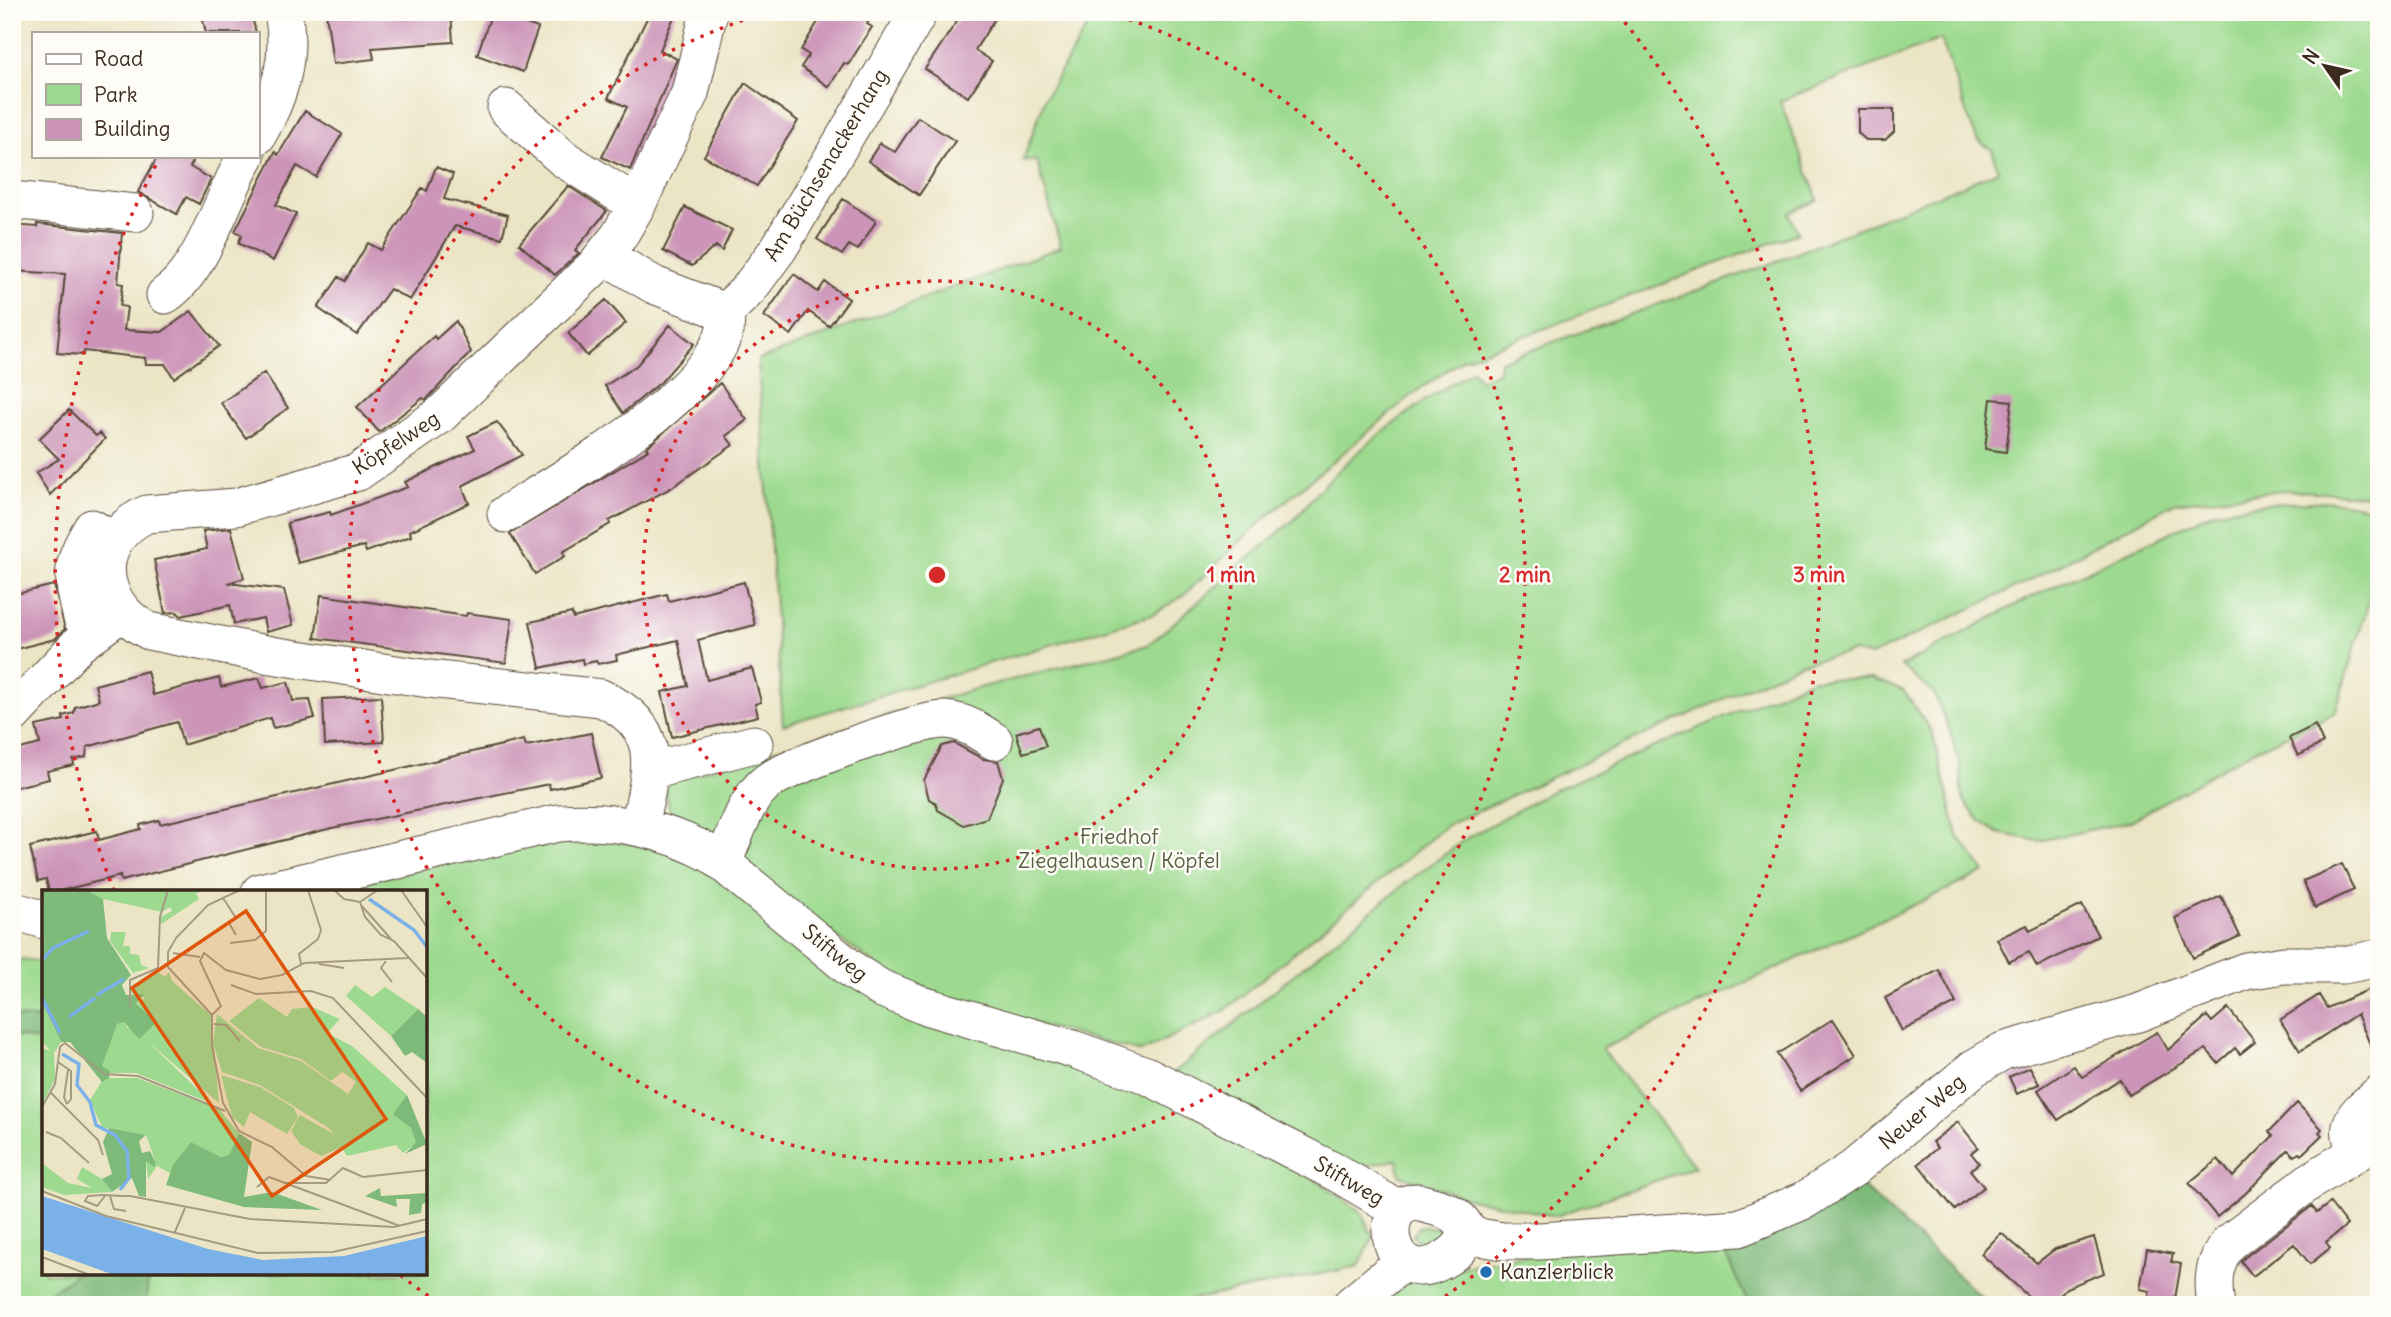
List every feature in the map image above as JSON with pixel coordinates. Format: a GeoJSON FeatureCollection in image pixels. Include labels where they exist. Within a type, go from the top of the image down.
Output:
{"type":"FeatureCollection","features":[{"type":"Feature","properties":{"kind":"street"},"geometry":{"type":"LineString","coordinates":[[259,132],[272,109],[284,72],[287,32],[283,12]]}},
{"type":"Feature","properties":{"kind":"street","name":"Köpfelweg"},"geometry":{"type":"LineString","coordinates":[[114,542],[133,520],[146,514],[236,507],[358,472],[439,416],[606,256],[637,205],[690,93],[709,12]]}},
{"type":"Feature","properties":{"kind":"street","name":"Am Büchsenackerhang"},"geometry":{"type":"LineString","coordinates":[[725,312],[748,290],[779,248],[919,12]]}},
{"type":"Feature","properties":{"kind":"street"},"geometry":{"type":"LineString","coordinates":[[506,108],[564,159],[637,205]]}},
{"type":"Feature","properties":{"kind":"street"},"geometry":{"type":"LineString","coordinates":[[165,295],[191,272],[245,158]]}},
{"type":"Feature","properties":{"kind":"street"},"geometry":{"type":"LineString","coordinates":[[12,200],[135,213]]}},
{"type":"Feature","properties":{"kind":"street"},"geometry":{"type":"LineString","coordinates":[[506,514],[641,426],[705,368],[722,342],[727,325],[725,312],[654,285],[606,256]]}},
{"type":"Feature","properties":{"kind":"street"},"geometry":{"type":"LineString","coordinates":[[82,618],[74,585],[76,555],[92,528],[114,542],[108,556],[107,581],[121,612],[149,631],[258,653],[429,679],[601,698],[619,706],[634,719],[647,738],[651,771],[639,825]]}},
{"type":"Feature","properties":{"kind":"street"},"geometry":{"type":"LineString","coordinates":[[12,715],[78,645],[121,612]]}},
{"type":"Feature","properties":{"kind":"street"},"geometry":{"type":"LineString","coordinates":[[723,862],[752,800],[766,783],[794,768],[927,722],[960,722],[994,741]]}},
{"type":"Feature","properties":{"kind":"street"},"geometry":{"type":"LineString","coordinates":[[651,771],[754,744]]}},
{"type":"Feature","properties":{"kind":"street","name":"Stiftweg"},"geometry":{"type":"LineString","coordinates":[[269,890],[558,823],[597,821],[639,825],[685,841],[723,862],[856,973],[890,993],[1073,1049],[1146,1075],[1336,1173],[1398,1209]]}},
{"type":"Feature","properties":{"kind":"street"},"geometry":{"type":"LineString","coordinates":[[12,910],[42,919]]}},
{"type":"Feature","properties":{"kind":"street","name":"Neuer Weg"},"geometry":{"type":"LineString","coordinates":[[1466,1235],[1503,1241],[1539,1241],[1739,1228],[1805,1200],[1854,1168],[1974,1069],[2003,1051],[2138,1013],[2246,971],[2284,965],[2344,965],[2379,958]]}},
{"type":"Feature","properties":{"kind":"street"},"geometry":{"type":"LineString","coordinates":[[2368,1146],[2350,1139],[2353,1120],[2379,1094]]}},
{"type":"Feature","properties":{"kind":"street"},"geometry":{"type":"LineString","coordinates":[[2216,1305],[2214,1274],[2222,1252],[2229,1243],[2309,1182],[2368,1146]]}},
{"type":"Feature","properties":{"kind":"street","name":"Stiftweg"},"geometry":{"type":"LineString","coordinates":[[1403,1262],[1394,1247],[1391,1228],[1398,1209],[1411,1202],[1439,1208],[1461,1221],[1466,1235]]}},
{"type":"Feature","properties":{"kind":"street"},"geometry":{"type":"LineString","coordinates":[[1351,1305],[1403,1262],[1419,1268],[1439,1263],[1455,1252],[1466,1235]]}},
{"type":"Feature","properties":{"kind":"green space","name":"Friedhof Ziegelhausen / Köpfel"},"geometry":{"type":"Polygon","coordinates":[[[1096,12],[2379,12],[2379,496],[2284,490],[2174,503],[2031,580],[1871,656],[1853,652],[1802,663],[1447,825],[1224,1011],[1141,1052],[916,992],[672,823],[664,783],[971,690],[1148,645],[1296,518],[1334,475],[1377,436],[1473,370],[1479,380],[1499,372],[1500,361],[1768,265],[1998,171],[1992,150],[1977,139],[1941,39],[1780,101],[1818,200],[1789,213],[1798,233],[1463,359],[1412,395],[1262,521],[1183,596],[1154,614],[783,725],[758,360],[1061,247],[1037,161],[1023,160],[1046,96],[1096,12]]]}},
{"type":"Feature","properties":{"kind":"green space"},"geometry":{"type":"Polygon","coordinates":[[[2332,501],[2379,509],[2371,594],[2335,713],[2246,754],[2131,821],[2038,841],[1998,833],[1980,821],[1963,800],[1960,764],[1934,693],[1901,666],[2027,599],[2216,511],[2265,504],[2332,501]]]}},
{"type":"Feature","properties":{"kind":"green space"},"geometry":{"type":"Polygon","coordinates":[[[1813,679],[1872,679],[1903,690],[1932,732],[1958,836],[1985,872],[1602,1049],[1695,1167],[1556,1216],[1470,1199],[1400,1175],[1397,1160],[1338,1170],[1166,1079],[1407,882],[1467,838],[1552,791],[1813,679]]]}},
{"type":"Feature","properties":{"kind":"green space"},"geometry":{"type":"Polygon","coordinates":[[[572,834],[684,853],[798,944],[1131,1080],[1318,1181],[1361,1212],[1373,1237],[1359,1266],[1167,1305],[401,1305],[399,1302],[389,1305],[146,1305],[148,1275],[427,1275],[427,890],[330,890],[572,834]]]}},
{"type":"Feature","properties":{"kind":"green space"},"geometry":{"type":"Polygon","coordinates":[[[22,959],[42,962],[42,1019],[12,1017],[15,963],[22,959]]]}},
{"type":"Feature","properties":{"kind":"green space"},"geometry":{"type":"Polygon","coordinates":[[[12,1017],[42,1019],[42,1042],[12,1035],[12,1017]]]}},
{"type":"Feature","properties":{"kind":"green space"},"geometry":{"type":"Polygon","coordinates":[[[12,1035],[42,1042],[42,1275],[75,1275],[48,1294],[45,1305],[12,1305],[12,1035]]]}},
{"type":"Feature","properties":{"kind":"green space"},"geometry":{"type":"Polygon","coordinates":[[[1860,1184],[1990,1305],[1749,1305],[1721,1245],[1860,1184]]]}},
{"type":"Feature","properties":{"kind":"green space"},"geometry":{"type":"Polygon","coordinates":[[[1420,1226],[1443,1229],[1448,1236],[1440,1241],[1420,1243],[1413,1235],[1420,1226]]]}},
{"type":"Feature","properties":{"kind":"green space"},"geometry":{"type":"Polygon","coordinates":[[[1721,1245],[1749,1305],[1370,1305],[1419,1277],[1476,1264],[1562,1250],[1721,1245]]]}},
{"type":"Feature","properties":{"kind":"green space"},"geometry":{"type":"Polygon","coordinates":[[[75,1275],[148,1275],[146,1305],[45,1305],[47,1294],[75,1275]]]}},
{"type":"Feature","properties":{"kind":"building"},"geometry":{"type":"Polygon","coordinates":[[[201,12],[251,12],[256,32],[206,32],[201,12]]]}},
{"type":"Feature","properties":{"kind":"building"},"geometry":{"type":"Polygon","coordinates":[[[326,12],[451,12],[453,42],[372,48],[374,59],[333,64],[326,12]]]}},
{"type":"Feature","properties":{"kind":"building"},"geometry":{"type":"Polygon","coordinates":[[[492,12],[538,28],[523,72],[477,55],[492,12]]]}},
{"type":"Feature","properties":{"kind":"building"},"geometry":{"type":"Polygon","coordinates":[[[650,12],[676,12],[660,50],[677,59],[630,170],[602,157],[627,107],[608,98],[650,12]]]}},
{"type":"Feature","properties":{"kind":"building"},"geometry":{"type":"Polygon","coordinates":[[[824,12],[875,12],[867,24],[872,27],[848,65],[844,63],[829,87],[801,67],[809,55],[801,50],[824,12]]]}},
{"type":"Feature","properties":{"kind":"building"},"geometry":{"type":"Polygon","coordinates":[[[963,12],[999,12],[975,50],[992,61],[968,97],[925,69],[963,12]]]}},
{"type":"Feature","properties":{"kind":"building"},"geometry":{"type":"Polygon","coordinates":[[[745,83],[798,121],[757,186],[704,156],[745,83]]]}},
{"type":"Feature","properties":{"kind":"building"},"geometry":{"type":"Polygon","coordinates":[[[1858,109],[1894,109],[1894,132],[1885,140],[1866,140],[1858,133],[1858,109]]]}},
{"type":"Feature","properties":{"kind":"building"},"geometry":{"type":"Polygon","coordinates":[[[305,111],[342,134],[316,177],[297,166],[276,205],[296,214],[273,261],[238,243],[242,235],[235,231],[275,152],[278,155],[305,111]]]}},
{"type":"Feature","properties":{"kind":"building"},"geometry":{"type":"Polygon","coordinates":[[[918,117],[955,141],[919,195],[868,161],[880,143],[895,152],[918,117]]]}},
{"type":"Feature","properties":{"kind":"building"},"geometry":{"type":"Polygon","coordinates":[[[157,158],[186,158],[193,162],[190,167],[211,179],[199,204],[186,197],[177,214],[138,192],[157,158]]]}},
{"type":"Feature","properties":{"kind":"building"},"geometry":{"type":"Polygon","coordinates":[[[436,167],[453,174],[444,199],[508,215],[502,238],[455,226],[410,300],[390,289],[357,335],[318,308],[339,277],[345,281],[368,243],[381,250],[422,188],[427,191],[436,167]]]}},
{"type":"Feature","properties":{"kind":"building"},"geometry":{"type":"Polygon","coordinates":[[[568,186],[607,211],[575,250],[579,253],[555,275],[519,244],[568,186]]]}},
{"type":"Feature","properties":{"kind":"building"},"geometry":{"type":"Polygon","coordinates":[[[843,199],[876,221],[858,250],[849,245],[842,255],[817,239],[843,199]]]}},
{"type":"Feature","properties":{"kind":"building"},"geometry":{"type":"Polygon","coordinates":[[[685,207],[732,230],[722,251],[716,246],[692,266],[663,251],[685,207]]]}},
{"type":"Feature","properties":{"kind":"building"},"geometry":{"type":"Polygon","coordinates":[[[37,224],[122,233],[118,283],[123,284],[120,306],[127,307],[124,330],[162,332],[191,311],[219,346],[174,378],[165,364],[146,364],[145,358],[84,351],[83,355],[57,353],[65,274],[12,271],[12,225],[37,227],[37,224]]]}},
{"type":"Feature","properties":{"kind":"building"},"geometry":{"type":"Polygon","coordinates":[[[794,274],[818,292],[825,282],[849,299],[829,326],[808,311],[791,335],[764,316],[794,274]]]}},
{"type":"Feature","properties":{"kind":"building"},"geometry":{"type":"Polygon","coordinates":[[[606,300],[626,323],[587,356],[568,333],[606,300]]]}},
{"type":"Feature","properties":{"kind":"building"},"geometry":{"type":"Polygon","coordinates":[[[456,321],[471,352],[426,400],[423,398],[379,432],[357,407],[434,336],[436,339],[456,321]]]}},
{"type":"Feature","properties":{"kind":"building"},"geometry":{"type":"Polygon","coordinates":[[[670,325],[694,344],[661,382],[623,413],[605,386],[637,365],[670,325]]]}},
{"type":"Feature","properties":{"kind":"building"},"geometry":{"type":"Polygon","coordinates":[[[264,373],[288,408],[246,438],[221,403],[264,373]]]}},
{"type":"Feature","properties":{"kind":"building"},"geometry":{"type":"Polygon","coordinates":[[[720,383],[747,420],[726,436],[733,445],[671,488],[609,521],[610,524],[563,552],[565,556],[535,574],[510,534],[648,450],[646,448],[720,383]]]}},
{"type":"Feature","properties":{"kind":"building"},"geometry":{"type":"Polygon","coordinates":[[[1991,399],[2012,401],[2006,452],[1985,449],[1991,399]]]}},
{"type":"Feature","properties":{"kind":"building"},"geometry":{"type":"Polygon","coordinates":[[[69,410],[96,436],[100,433],[105,439],[50,495],[36,473],[59,459],[39,439],[69,410]]]}},
{"type":"Feature","properties":{"kind":"building"},"geometry":{"type":"Polygon","coordinates":[[[497,422],[522,455],[462,486],[469,503],[410,531],[411,536],[366,552],[364,546],[298,563],[287,523],[330,512],[331,515],[408,487],[405,482],[475,449],[468,436],[497,422]]]}},
{"type":"Feature","properties":{"kind":"building"},"geometry":{"type":"Polygon","coordinates":[[[231,528],[244,578],[228,583],[284,590],[293,625],[266,632],[263,618],[234,624],[230,605],[181,616],[177,612],[165,613],[154,560],[207,549],[203,531],[231,528]]]}},
{"type":"Feature","properties":{"kind":"building"},"geometry":{"type":"Polygon","coordinates":[[[744,582],[755,625],[698,640],[707,680],[752,668],[761,702],[755,704],[758,716],[672,737],[662,692],[688,686],[678,640],[616,655],[617,660],[598,664],[596,661],[583,664],[582,659],[540,668],[530,622],[572,613],[573,618],[667,594],[669,601],[744,582]]]}},
{"type":"Feature","properties":{"kind":"building"},"geometry":{"type":"Polygon","coordinates":[[[54,585],[65,629],[55,639],[12,650],[12,595],[54,585]]]}},
{"type":"Feature","properties":{"kind":"building"},"geometry":{"type":"Polygon","coordinates":[[[321,595],[466,616],[467,613],[512,619],[506,663],[315,638],[321,595]]]}},
{"type":"Feature","properties":{"kind":"building"},"geometry":{"type":"Polygon","coordinates":[[[147,671],[153,695],[219,678],[221,687],[259,678],[263,688],[288,682],[293,701],[310,700],[315,718],[273,728],[270,718],[183,745],[177,722],[87,747],[86,757],[73,760],[74,765],[47,771],[49,779],[12,788],[12,751],[40,744],[36,726],[64,720],[63,716],[74,713],[75,707],[99,700],[95,685],[147,671]]]}},
{"type":"Feature","properties":{"kind":"building"},"geometry":{"type":"Polygon","coordinates":[[[381,696],[384,742],[325,745],[323,699],[381,696]]]}},
{"type":"Feature","properties":{"kind":"building"},"geometry":{"type":"Polygon","coordinates":[[[2315,725],[2323,743],[2298,756],[2289,738],[2315,725]]]}},
{"type":"Feature","properties":{"kind":"building"},"geometry":{"type":"Polygon","coordinates":[[[1039,726],[1046,746],[1023,753],[1016,733],[1039,726]]]}},
{"type":"Feature","properties":{"kind":"building"},"geometry":{"type":"Polygon","coordinates":[[[591,733],[601,778],[550,789],[549,784],[332,828],[121,881],[120,876],[63,890],[49,890],[46,879],[38,881],[30,847],[97,831],[99,840],[141,829],[140,825],[159,820],[160,824],[524,740],[526,746],[591,733]]]}},
{"type":"Feature","properties":{"kind":"building"},"geometry":{"type":"Polygon","coordinates":[[[954,743],[983,759],[998,761],[1003,778],[987,818],[964,825],[938,810],[936,803],[929,799],[924,780],[942,746],[954,743]]]}},
{"type":"Feature","properties":{"kind":"building"},"geometry":{"type":"Polygon","coordinates":[[[2342,864],[2354,890],[2315,908],[2303,881],[2342,864]]]}},
{"type":"Feature","properties":{"kind":"building"},"geometry":{"type":"Polygon","coordinates":[[[2221,896],[2240,936],[2193,958],[2175,918],[2221,896]]]}},
{"type":"Feature","properties":{"kind":"building"},"geometry":{"type":"Polygon","coordinates":[[[2082,905],[2098,936],[2037,967],[2029,952],[2009,962],[1997,939],[2027,925],[2030,931],[2082,905]]]}},
{"type":"Feature","properties":{"kind":"building"},"geometry":{"type":"Polygon","coordinates":[[[1939,970],[1956,1003],[1902,1031],[1885,998],[1939,970]]]}},
{"type":"Feature","properties":{"kind":"building"},"geometry":{"type":"Polygon","coordinates":[[[2379,985],[2379,1065],[2357,1014],[2300,1051],[2280,1020],[2319,995],[2327,1008],[2379,985]]]}},
{"type":"Feature","properties":{"kind":"building"},"geometry":{"type":"Polygon","coordinates":[[[2228,1008],[2255,1042],[2240,1054],[2235,1048],[2218,1063],[2206,1049],[2129,1095],[2120,1079],[2058,1120],[2038,1090],[2074,1066],[2082,1077],[2157,1032],[2168,1050],[2207,1016],[2212,1022],[2228,1008]]]}},
{"type":"Feature","properties":{"kind":"building"},"geometry":{"type":"Polygon","coordinates":[[[1833,1019],[1856,1055],[1800,1091],[1777,1054],[1833,1019]]]}},
{"type":"Feature","properties":{"kind":"building"},"geometry":{"type":"Polygon","coordinates":[[[2030,1067],[2039,1084],[2017,1094],[2009,1077],[2030,1067]]]}},
{"type":"Feature","properties":{"kind":"building"},"geometry":{"type":"Polygon","coordinates":[[[2297,1103],[2322,1129],[2319,1132],[2322,1135],[2301,1155],[2299,1153],[2294,1156],[2288,1150],[2246,1193],[2217,1217],[2189,1183],[2218,1159],[2233,1177],[2273,1136],[2269,1132],[2297,1103]]]}},
{"type":"Feature","properties":{"kind":"building"},"geometry":{"type":"Polygon","coordinates":[[[1958,1122],[1978,1147],[1971,1153],[1979,1163],[1970,1170],[1984,1187],[1955,1210],[1918,1164],[1937,1148],[1932,1142],[1958,1122]]]}},
{"type":"Feature","properties":{"kind":"building"},"geometry":{"type":"Polygon","coordinates":[[[2330,1203],[2347,1225],[2326,1242],[2330,1248],[2310,1264],[2294,1244],[2253,1276],[2241,1261],[2312,1206],[2317,1213],[2330,1203]]]}},
{"type":"Feature","properties":{"kind":"building"},"geometry":{"type":"Polygon","coordinates":[[[2001,1233],[2037,1263],[2055,1249],[2094,1237],[2104,1273],[2066,1288],[2051,1305],[2038,1305],[1981,1254],[2001,1233]]]}},
{"type":"Feature","properties":{"kind":"building"},"geometry":{"type":"Polygon","coordinates":[[[2147,1249],[2173,1254],[2171,1262],[2181,1264],[2174,1305],[2147,1305],[2150,1291],[2140,1289],[2147,1249]]]}},
{"type":"Feature","properties":{"kind":"place","name":"Kanzlerblick"},"geometry":{"type":"Point","coordinates":[1486,1272]}}]}
